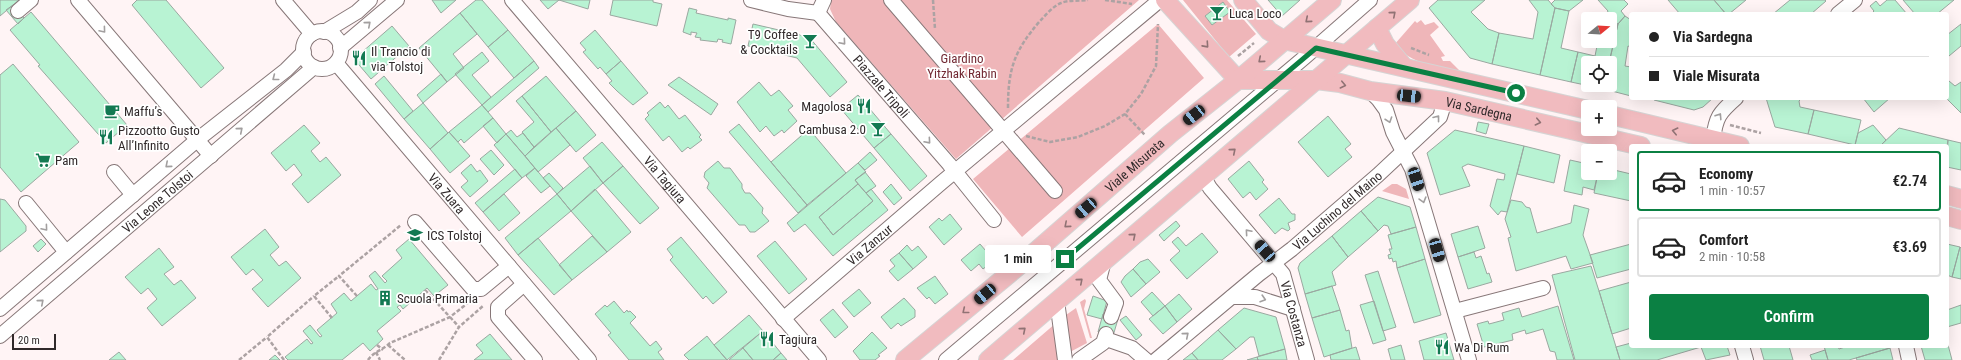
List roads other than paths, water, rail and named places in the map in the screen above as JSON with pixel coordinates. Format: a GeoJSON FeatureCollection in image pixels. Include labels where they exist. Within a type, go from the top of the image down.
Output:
{"type":"FeatureCollection","features":[{"type":"Feature","properties":{"kind":"main road"},"geometry":{"type":"LineString","coordinates":[[1165,0],[1180,8],[1238,80]]}},
{"type":"Feature","properties":{"kind":"main road"},"geometry":{"type":"LineString","coordinates":[[1243,0],[1269,31],[1284,40],[1346,54]]}},
{"type":"Feature","properties":{"kind":"main road"},"geometry":{"type":"LineString","coordinates":[[1238,80],[1332,0]]}},
{"type":"Feature","properties":{"kind":"main road"},"geometry":{"type":"LineString","coordinates":[[994,358],[1057,301],[1410,0]]}},
{"type":"Feature","properties":{"kind":"main road"},"geometry":{"type":"LineString","coordinates":[[1377,28],[1385,44],[1404,67]]}},
{"type":"Feature","properties":{"kind":"main road","name":"Via Sardegna"},"geometry":{"type":"LineString","coordinates":[[1346,54],[1581,108]]}},
{"type":"Feature","properties":{"kind":"main road"},"geometry":{"type":"LineString","coordinates":[[1445,101],[1450,79]]}},
{"type":"Feature","properties":{"kind":"main road"},"geometry":{"type":"LineString","coordinates":[[1238,80],[1316,80]]}},
{"type":"Feature","properties":{"kind":"main road","name":"Viale Misurata"},"geometry":{"type":"LineString","coordinates":[[904,360],[1027,259],[1156,146],[1238,80]]}},
{"type":"Feature","properties":{"kind":"main road","name":"Via Sardegna"},"geometry":{"type":"LineString","coordinates":[[1316,80],[1340,83],[1370,91],[1445,101],[1632,144]]}},
{"type":"Feature","properties":{"kind":"main road"},"geometry":{"type":"LineString","coordinates":[[1617,117],[1712,143]]}},
{"type":"Feature","properties":{"kind":"main road"},"geometry":{"type":"LineString","coordinates":[[1949,196],[1961,199]]}},
{"type":"Feature","properties":{"kind":"main road"},"geometry":{"type":"LineString","coordinates":[[1949,217],[1961,220]]}},
{"type":"Feature","properties":{"kind":"street"},"geometry":{"type":"LineString","coordinates":[[18,11],[31,0]]}},
{"type":"Feature","properties":{"kind":"street"},"geometry":{"type":"LineString","coordinates":[[78,0],[211,156]]}},
{"type":"Feature","properties":{"kind":"street"},"geometry":{"type":"LineString","coordinates":[[283,0],[318,33],[334,36],[340,48],[339,57],[336,63],[328,68],[314,67],[306,61],[304,52]]}},
{"type":"Feature","properties":{"kind":"street"},"geometry":{"type":"LineString","coordinates":[[318,33],[356,12],[370,0]]}},
{"type":"Feature","properties":{"kind":"street"},"geometry":{"type":"LineString","coordinates":[[340,48],[397,0]]}},
{"type":"Feature","properties":{"kind":"street","name":"Via Tagiura"},"geometry":{"type":"LineString","coordinates":[[512,0],[818,360]]}},
{"type":"Feature","properties":{"kind":"street"},"geometry":{"type":"LineString","coordinates":[[752,0],[791,4],[818,13],[824,0]]}},
{"type":"Feature","properties":{"kind":"street"},"geometry":{"type":"LineString","coordinates":[[891,0],[1055,191]]}},
{"type":"Feature","properties":{"kind":"street"},"geometry":{"type":"LineString","coordinates":[[955,171],[1160,0]]}},
{"type":"Feature","properties":{"kind":"street"},"geometry":{"type":"LineString","coordinates":[[1277,80],[1370,0]]}},
{"type":"Feature","properties":{"kind":"street"},"geometry":{"type":"LineString","coordinates":[[1840,12],[1850,2]]}},
{"type":"Feature","properties":{"kind":"street","name":"Piazzale Tripoli"},"geometry":{"type":"LineString","coordinates":[[818,13],[955,171],[994,220]]}},
{"type":"Feature","properties":{"kind":"street","name":"Via Leone Tolstoi"},"geometry":{"type":"LineString","coordinates":[[0,309],[197,140],[286,70],[304,52],[305,43],[318,33]]}},
{"type":"Feature","properties":{"kind":"street","name":"Via Zuara"},"geometry":{"type":"LineString","coordinates":[[336,63],[589,360]]}},
{"type":"Feature","properties":{"kind":"street","name":"Via Leone Tolstoi"},"geometry":{"type":"LineString","coordinates":[[0,336],[314,67]]}},
{"type":"Feature","properties":{"kind":"street","name":"Viale Misurata"},"geometry":{"type":"LineString","coordinates":[[946,360],[1277,80]]}},
{"type":"Feature","properties":{"kind":"street"},"geometry":{"type":"LineString","coordinates":[[1370,91],[1386,110],[1393,132],[1404,151],[1420,189],[1469,360]]}},
{"type":"Feature","properties":{"kind":"street"},"geometry":{"type":"LineString","coordinates":[[1712,143],[1715,121],[1719,113],[1734,100]]}},
{"type":"Feature","properties":{"kind":"street","name":"Via Luchino del Maino"},"geometry":{"type":"LineString","coordinates":[[1156,360],[1273,262],[1292,249],[1378,175],[1440,117],[1445,101]]}},
{"type":"Feature","properties":{"kind":"street","name":"Via Zanzur"},"geometry":{"type":"LineString","coordinates":[[783,319],[955,171]]}},
{"type":"Feature","properties":{"kind":"street"},"geometry":{"type":"LineString","coordinates":[[114,172],[133,195]]}},
{"type":"Feature","properties":{"kind":"street","name":"Via Costanza"},"geometry":{"type":"LineString","coordinates":[[1203,176],[1210,188],[1282,274],[1294,309],[1307,360]]}},
{"type":"Feature","properties":{"kind":"street"},"geometry":{"type":"LineString","coordinates":[[26,203],[66,252]]}},
{"type":"Feature","properties":{"kind":"street"},"geometry":{"type":"LineString","coordinates":[[415,222],[473,289],[481,289],[509,266]]}},
{"type":"Feature","properties":{"kind":"street"},"geometry":{"type":"LineString","coordinates":[[1104,261],[1099,280],[1116,303],[1111,317]]}},
{"type":"Feature","properties":{"kind":"street"},"geometry":{"type":"LineString","coordinates":[[524,284],[500,305],[498,317],[535,360]]}},
{"type":"Feature","properties":{"kind":"street"},"geometry":{"type":"LineString","coordinates":[[1455,311],[1543,288]]}},
{"type":"Feature","properties":{"kind":"street"},"geometry":{"type":"LineString","coordinates":[[1232,297],[1255,297],[1294,309]]}},
{"type":"Feature","properties":{"kind":"street"},"geometry":{"type":"LineString","coordinates":[[1057,301],[1065,360]]}},
{"type":"Feature","properties":{"kind":"street"},"geometry":{"type":"LineString","coordinates":[[0,314],[11,327]]}},
{"type":"Feature","properties":{"kind":"street"},"geometry":{"type":"LineString","coordinates":[[1079,360],[1099,346],[1106,336],[1132,348],[1146,360]]}},
{"type":"Feature","properties":{"kind":"street"},"geometry":{"type":"LineString","coordinates":[[1743,348],[1746,360]]}},
{"type":"Feature","properties":{"kind":"street"},"geometry":{"type":"LineString","coordinates":[[1906,348],[1909,360]]}},
{"type":"Feature","properties":{"kind":"place","name":"Luca Loco"},"geometry":{"type":"Point","coordinates":[1217,13]}},
{"type":"Feature","properties":{"kind":"place","name":"T9 Coffee & Cocktails"},"geometry":{"type":"Point","coordinates":[810,41]}},
{"type":"Feature","properties":{"kind":"place","name":"Il Trancio di via Tolstoj"},"geometry":{"type":"Point","coordinates":[359,58]}},
{"type":"Feature","properties":{"kind":"place","name":"Magolosa"},"geometry":{"type":"Point","coordinates":[864,106]}},
{"type":"Feature","properties":{"kind":"place","name":"Maffu’s"},"geometry":{"type":"Point","coordinates":[112,111]}},
{"type":"Feature","properties":{"kind":"place","name":"Cambusa 2.0"},"geometry":{"type":"Point","coordinates":[878,129]}},
{"type":"Feature","properties":{"kind":"place","name":"Pizzootto Gusto All’Infinito"},"geometry":{"type":"Point","coordinates":[106,137]}},
{"type":"Feature","properties":{"kind":"place","name":"Pam"},"geometry":{"type":"Point","coordinates":[43,160]}},
{"type":"Feature","properties":{"kind":"place","name":"ICS Tolstoj"},"geometry":{"type":"Point","coordinates":[415,235]}},
{"type":"Feature","properties":{"kind":"place","name":"Scuola Primaria"},"geometry":{"type":"Point","coordinates":[385,298]}},
{"type":"Feature","properties":{"kind":"place","name":"Tagiura"},"geometry":{"type":"Point","coordinates":[767,339]}},
{"type":"Feature","properties":{"kind":"place","name":"Wa Di Rum"},"geometry":{"type":"Point","coordinates":[1442,347]}},
{"type":"Feature","properties":{"kind":"park label","name":"Giardino Yitzhak Rabin"},"geometry":{"type":"Point","coordinates":[962,66]}}]}
